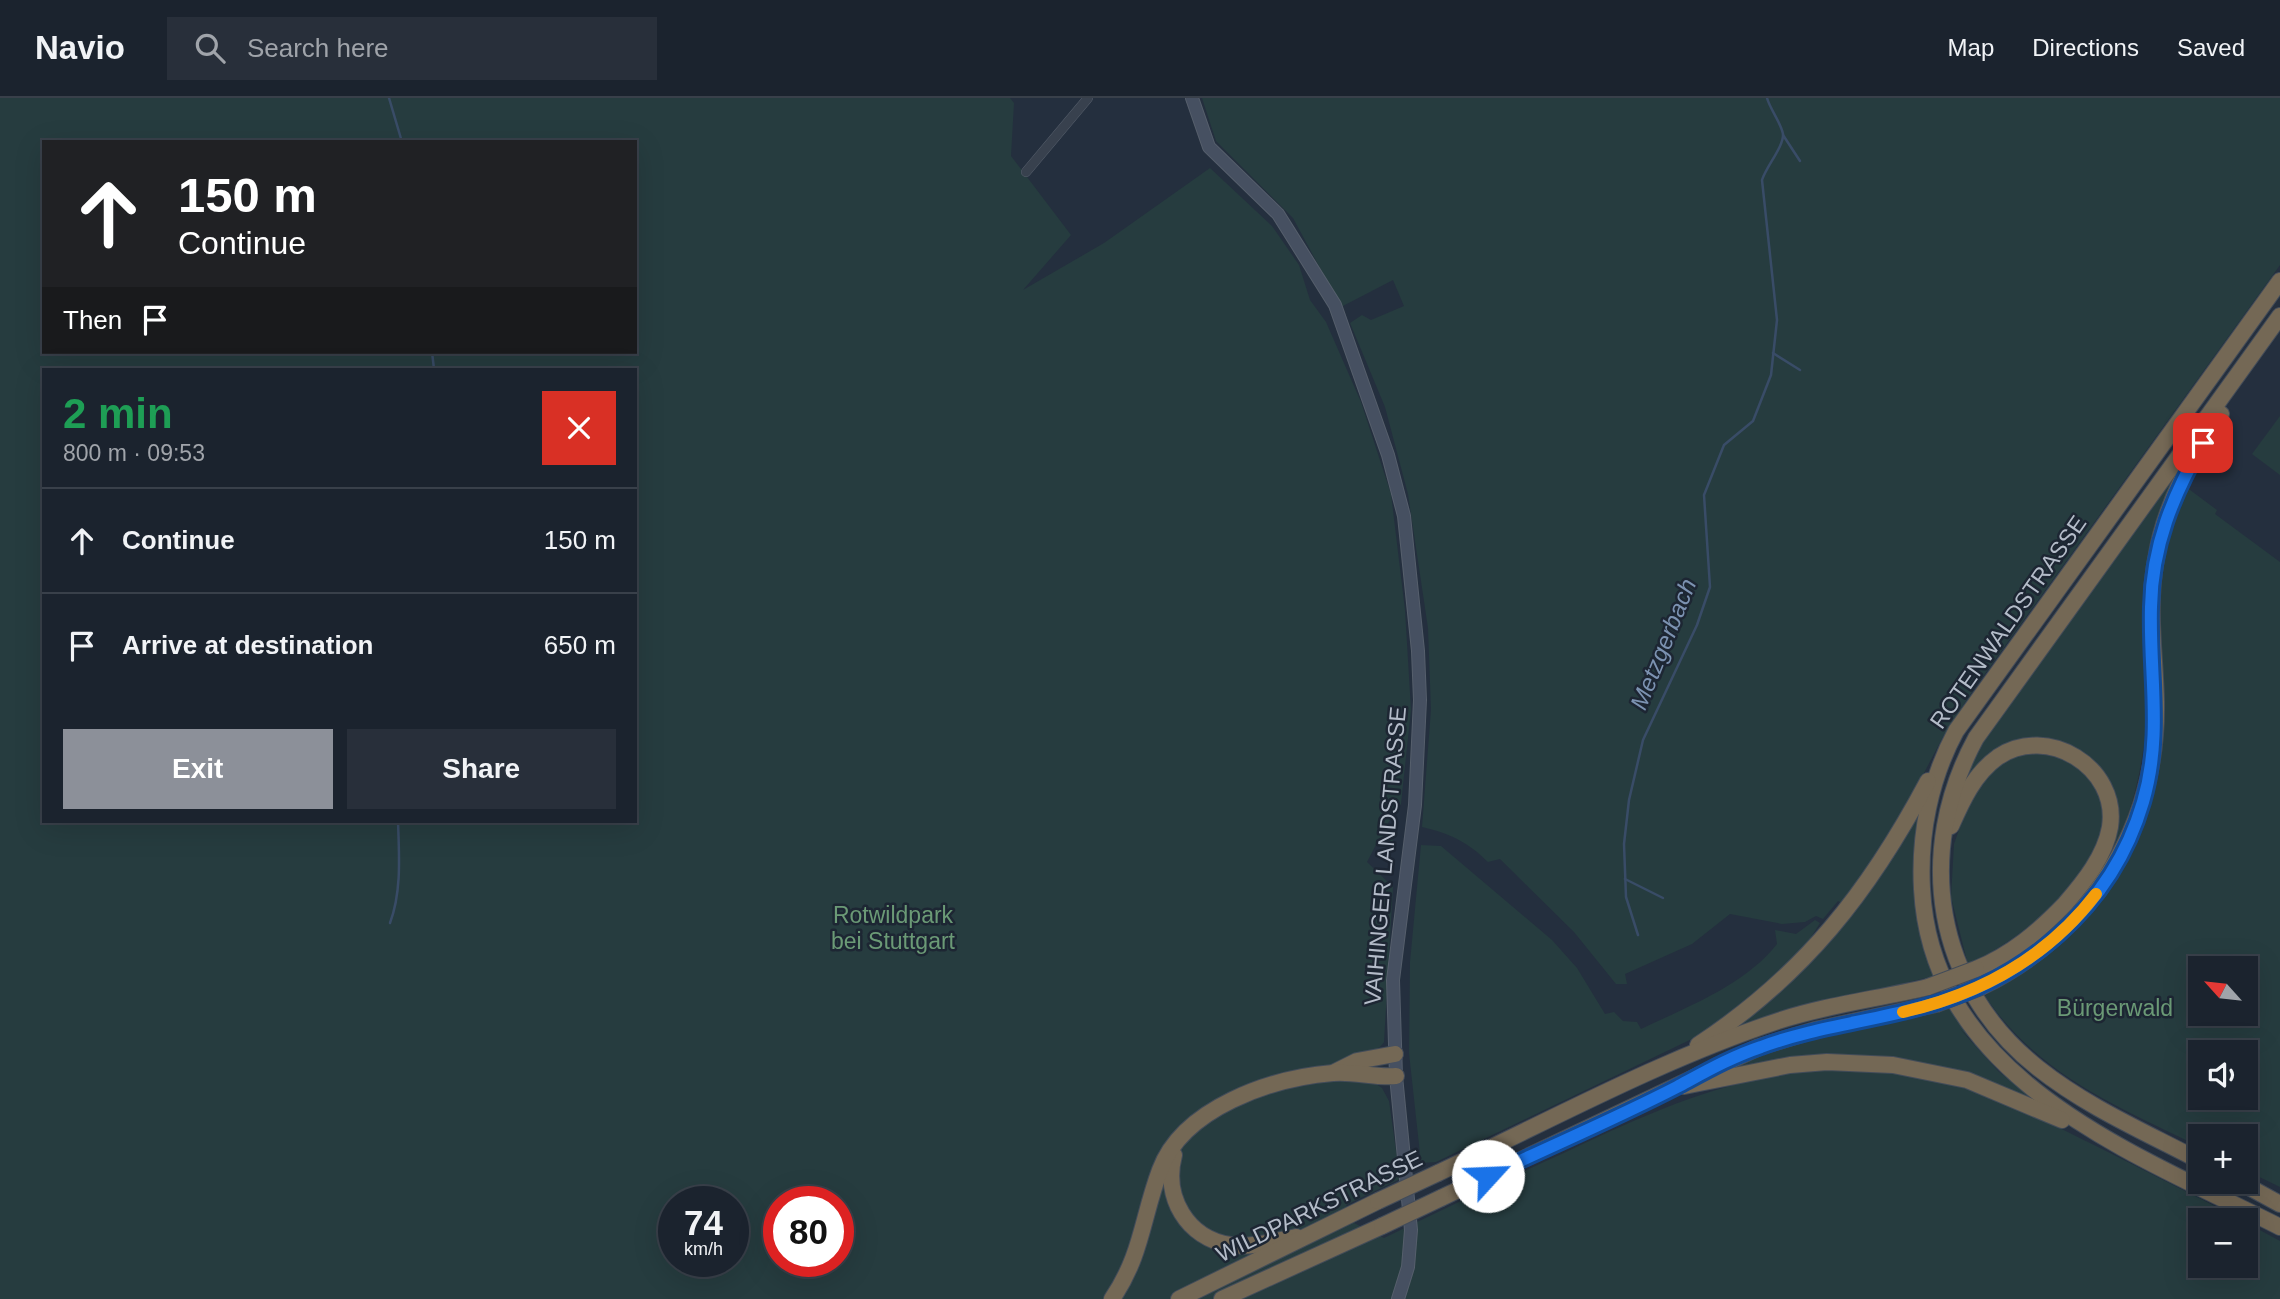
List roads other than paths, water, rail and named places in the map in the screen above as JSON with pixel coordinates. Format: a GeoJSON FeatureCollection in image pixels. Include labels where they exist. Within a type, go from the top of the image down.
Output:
{"type":"FeatureCollection","features":[{"type":"Feature","properties":{"kind":"highway","name":"ROTENWALDSTRASSE"},"geometry":{"type":"LineString","coordinates":[[2103,1135],[2048,1101],[2001,1063],[1963,1017],[1941,975],[1927,929],[1921,878],[1924,827],[1942,759],[1987,684],[2280,281]]}},
{"type":"Feature","properties":{"kind":"highway","name":"ROTENWALDSTRASSE"},"geometry":{"type":"LineString","coordinates":[[1942,845],[1951,793],[1976,738],[2280,316]]}},
{"type":"Feature","properties":{"kind":"highway","name":"WILDPARKSTRASSE"},"geometry":{"type":"LineString","coordinates":[[1222,1299],[1382,1226],[1735,1057],[1796,1035],[1936,1004],[2006,975],[2059,936],[2099,890],[2129,840],[2151,770],[2155,736],[2151,609],[2162,530],[2179,486],[2203,443],[2276,337],[2280,323]]}},
{"type":"Feature","properties":{"kind":"highway"},"geometry":{"type":"LineString","coordinates":[[1670,1064],[1782,1020],[1928,987],[1976,969],[2015,948],[2040,930],[2078,888],[2105,844],[2110,818],[2107,796],[2090,768],[2074,755],[2046,746],[2020,748],[1997,758],[1978,776],[1962,802],[1942,845],[1941,890],[1948,931],[1967,983],[1994,1026],[2022,1055],[2073,1093],[2188,1155]]}},
{"type":"Feature","properties":{"kind":"highway"},"geometry":{"type":"LineString","coordinates":[[1670,1064],[1766,995],[1828,934],[1882,862],[1942,759]]}},
{"type":"Feature","properties":{"kind":"highway"},"geometry":{"type":"LineString","coordinates":[[1112,1299],[1139,1250],[1161,1168],[1178,1139],[1200,1118],[1223,1105],[1281,1084],[1333,1073],[1357,1061],[1395,1054]]}},
{"type":"Feature","properties":{"kind":"highway"},"geometry":{"type":"LineString","coordinates":[[1678,1086],[1699,1085],[1790,1065],[1827,1062],[1893,1065],[1984,1086],[2055,1118],[2103,1135],[2280,1227]]}},
{"type":"Feature","properties":{"kind":"highway","name":"WILDPARKSTRASSE"},"geometry":{"type":"LineString","coordinates":[[1179,1299],[1378,1201],[1670,1064]]}},
{"type":"Feature","properties":{"kind":"highway"},"geometry":{"type":"LineString","coordinates":[[1333,1073],[1396,1076]]}},
{"type":"Feature","properties":{"kind":"highway"},"geometry":{"type":"LineString","coordinates":[[1178,1139],[1172,1163],[1171,1187],[1181,1213],[1199,1233],[1219,1242],[1240,1245],[1312,1233]]}},
{"type":"Feature","properties":{"kind":"highway"},"geometry":{"type":"LineString","coordinates":[[2258,1186],[2280,1194]]}},
{"type":"Feature","properties":{"kind":"highway"},"geometry":{"type":"LineString","coordinates":[[2258,1191],[2280,1203]]}},
{"type":"Feature","properties":{"kind":"highway"},"geometry":{"type":"LineString","coordinates":[[1236,1299],[1260,1281]]}},
{"type":"Feature","properties":{"kind":"street"},"geometry":{"type":"LineString","coordinates":[[1026,172],[1087,98]]}},
{"type":"Feature","properties":{"kind":"street","name":"VAIHINGER LANDSTRASSE"},"geometry":{"type":"LineString","coordinates":[[1192,98],[1209,147],[1278,214],[1335,305],[1360,366],[1399,491],[1416,624],[1420,701],[1415,805],[1393,981],[1396,1076],[1411,1230],[1408,1268],[1398,1299]]}},
{"type":"Feature","properties":{"kind":"waterway"},"geometry":{"type":"LineString","coordinates":[[389,98],[401,140]]}},
{"type":"Feature","properties":{"kind":"waterway","name":"Metzgerbach"},"geometry":{"type":"LineString","coordinates":[[1638,935],[1626,897],[1624,844],[1629,800],[1643,740],[1697,625],[1710,587],[1704,495],[1724,445],[1753,421],[1771,375],[1777,320],[1762,180],[1781,144],[1783,134],[1767,98]]}},
{"type":"Feature","properties":{"kind":"waterway"},"geometry":{"type":"LineString","coordinates":[[1783,135],[1800,161]]}},
{"type":"Feature","properties":{"kind":"waterway"},"geometry":{"type":"LineString","coordinates":[[1773,353],[1800,370]]}},
{"type":"Feature","properties":{"kind":"waterway"},"geometry":{"type":"LineString","coordinates":[[432,354],[434,368]]}},
{"type":"Feature","properties":{"kind":"waterway"},"geometry":{"type":"LineString","coordinates":[[390,923],[398,885],[398,823]]}},
{"type":"Feature","properties":{"kind":"waterway"},"geometry":{"type":"LineString","coordinates":[[1625,879],[1663,898]]}},
{"type":"Feature","properties":{"kind":"park label","name":"Rotwildpark bei Stuttgart"},"geometry":{"type":"Point","coordinates":[893,928]}},
{"type":"Feature","properties":{"kind":"park label","name":"Bürgerwald"},"geometry":{"type":"Point","coordinates":[2115,1008]}}]}
